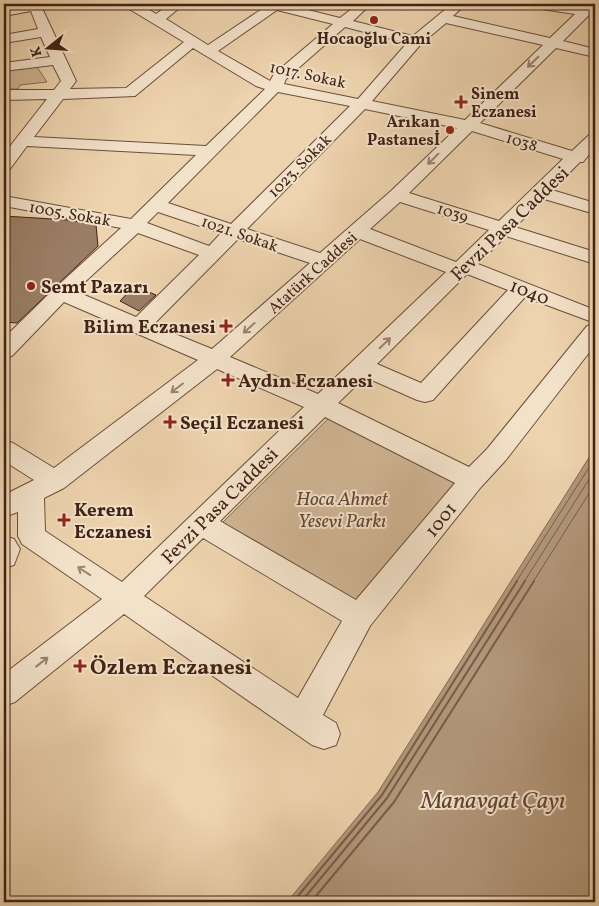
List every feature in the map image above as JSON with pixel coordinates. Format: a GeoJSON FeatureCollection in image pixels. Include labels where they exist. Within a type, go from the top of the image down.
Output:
{"type":"FeatureCollection","features":[{"type":"Feature","properties":{"kind":"street"},"geometry":{"type":"LineString","coordinates":[[4,12],[38,4],[46,32],[69,81],[4,165]]}},
{"type":"Feature","properties":{"kind":"street","name":"1017. Sokak"},"geometry":{"type":"LineString","coordinates":[[131,4],[262,83],[468,125]]}},
{"type":"Feature","properties":{"kind":"street"},"geometry":{"type":"LineString","coordinates":[[158,19],[178,4]]}},
{"type":"Feature","properties":{"kind":"street"},"geometry":{"type":"LineString","coordinates":[[4,352],[61,293],[156,205],[275,87],[279,77],[365,4]]}},
{"type":"Feature","properties":{"kind":"street","name":"1023. Sokak"},"geometry":{"type":"LineString","coordinates":[[139,327],[362,103],[416,41],[460,4]]}},
{"type":"Feature","properties":{"kind":"street"},"geometry":{"type":"LineString","coordinates":[[535,4],[588,8]]}},
{"type":"Feature","properties":{"kind":"street"},"geometry":{"type":"LineString","coordinates":[[208,51],[273,5],[416,41]]}},
{"type":"Feature","properties":{"kind":"street","name":"Atatürk Caddesi"},"geometry":{"type":"LineString","coordinates":[[4,508],[55,481],[216,358],[397,194],[588,8]]}},
{"type":"Feature","properties":{"kind":"street"},"geometry":{"type":"LineString","coordinates":[[444,18],[595,53]]}},
{"type":"Feature","properties":{"kind":"street"},"geometry":{"type":"LineString","coordinates":[[4,39],[46,32]]}},
{"type":"Feature","properties":{"kind":"street"},"geometry":{"type":"LineString","coordinates":[[4,95],[130,93],[192,42]]}},
{"type":"Feature","properties":{"kind":"street"},"geometry":{"type":"LineString","coordinates":[[4,68],[58,60]]}},
{"type":"Feature","properties":{"kind":"street","name":"1038"},"geometry":{"type":"LineString","coordinates":[[468,125],[577,158]]}},
{"type":"Feature","properties":{"kind":"street","name":"Fevzi Pasa Caddesi"},"geometry":{"type":"LineString","coordinates":[[4,692],[125,597],[577,158],[595,138]]}},
{"type":"Feature","properties":{"kind":"street"},"geometry":{"type":"LineString","coordinates":[[25,140],[209,151]]}},
{"type":"Feature","properties":{"kind":"street"},"geometry":{"type":"LineString","coordinates":[[541,192],[595,209]]}},
{"type":"Feature","properties":{"kind":"street","name":"1039"},"geometry":{"type":"LineString","coordinates":[[397,194],[595,258]]}},
{"type":"Feature","properties":{"kind":"street","name":"1005. Sokak"},"geometry":{"type":"LineString","coordinates":[[4,201],[135,225],[211,253]]}},
{"type":"Feature","properties":{"kind":"street","name":"1021. Sokak"},"geometry":{"type":"LineString","coordinates":[[156,205],[324,261]]}},
{"type":"Feature","properties":{"kind":"street","name":"1040"},"geometry":{"type":"LineString","coordinates":[[357,231],[522,288],[595,317]]}},
{"type":"Feature","properties":{"kind":"street"},"geometry":{"type":"LineString","coordinates":[[361,366],[425,394],[522,288]]}},
{"type":"Feature","properties":{"kind":"street"},"geometry":{"type":"LineString","coordinates":[[61,293],[216,358],[321,405],[472,480]]}},
{"type":"Feature","properties":{"kind":"street","name":"1001"},"geometry":{"type":"LineString","coordinates":[[125,597],[314,726],[360,616],[472,480],[496,455],[595,331]]}},
{"type":"Feature","properties":{"kind":"street"},"geometry":{"type":"LineString","coordinates":[[4,449],[55,481]]}},
{"type":"Feature","properties":{"kind":"street"},"geometry":{"type":"LineString","coordinates":[[30,494],[32,536],[125,597]]}},
{"type":"Feature","properties":{"kind":"street"},"geometry":{"type":"LineString","coordinates":[[201,522],[360,616]]}},
{"type":"Feature","properties":{"kind":"street"},"geometry":{"type":"LineString","coordinates":[[4,547],[6,549],[4,557]]}},
{"type":"Feature","properties":{"kind":"green space"},"geometry":{"type":"Polygon","coordinates":[[[37,67],[47,82],[20,85],[18,89],[4,89],[4,71],[37,67]]]}},
{"type":"Feature","properties":{"kind":"green space","name":"Hoca Ahmet Yesevi Parkı"},"geometry":{"type":"Polygon","coordinates":[[[330,417],[459,481],[359,604],[222,523],[330,417]]]}},
{"type":"Feature","properties":{"kind":"water","name":"Manavgat Çayı"},"geometry":{"type":"Polygon","coordinates":[[[595,448],[595,884],[587,902],[287,902],[378,792],[595,448]]]}},
{"type":"Feature","properties":{"kind":"building","name":"Semt Pazarı"},"geometry":{"type":"Polygon","coordinates":[[[4,216],[68,220],[96,225],[98,246],[17,323],[4,322],[4,216]]]}},
{"type":"Feature","properties":{"kind":"building"},"geometry":{"type":"Polygon","coordinates":[[[134,286],[156,295],[139,311],[120,301],[134,286]]]}},
{"type":"Feature","properties":{"kind":"place","name":"Hocaoğlu Cami"},"geometry":{"type":"Point","coordinates":[374,20]}},
{"type":"Feature","properties":{"kind":"place","name":"Sinem Eczanesi"},"geometry":{"type":"Point","coordinates":[461,102]}},
{"type":"Feature","properties":{"kind":"place","name":"Arıkan Pastanesİ"},"geometry":{"type":"Point","coordinates":[450,130]}},
{"type":"Feature","properties":{"kind":"place","name":"Semt Pazarı"},"geometry":{"type":"Point","coordinates":[31,286]}},
{"type":"Feature","properties":{"kind":"place","name":"Bilim Eczanesi"},"geometry":{"type":"Point","coordinates":[226,326]}},
{"type":"Feature","properties":{"kind":"place","name":"Aydın Eczanesi"},"geometry":{"type":"Point","coordinates":[228,380]}},
{"type":"Feature","properties":{"kind":"place","name":"Seçil Eczanesi"},"geometry":{"type":"Point","coordinates":[170,422]}},
{"type":"Feature","properties":{"kind":"place","name":"Kerem Eczanesi"},"geometry":{"type":"Point","coordinates":[64,520]}},
{"type":"Feature","properties":{"kind":"place","name":"Özlem Eczanesi"},"geometry":{"type":"Point","coordinates":[80,666]}}]}
